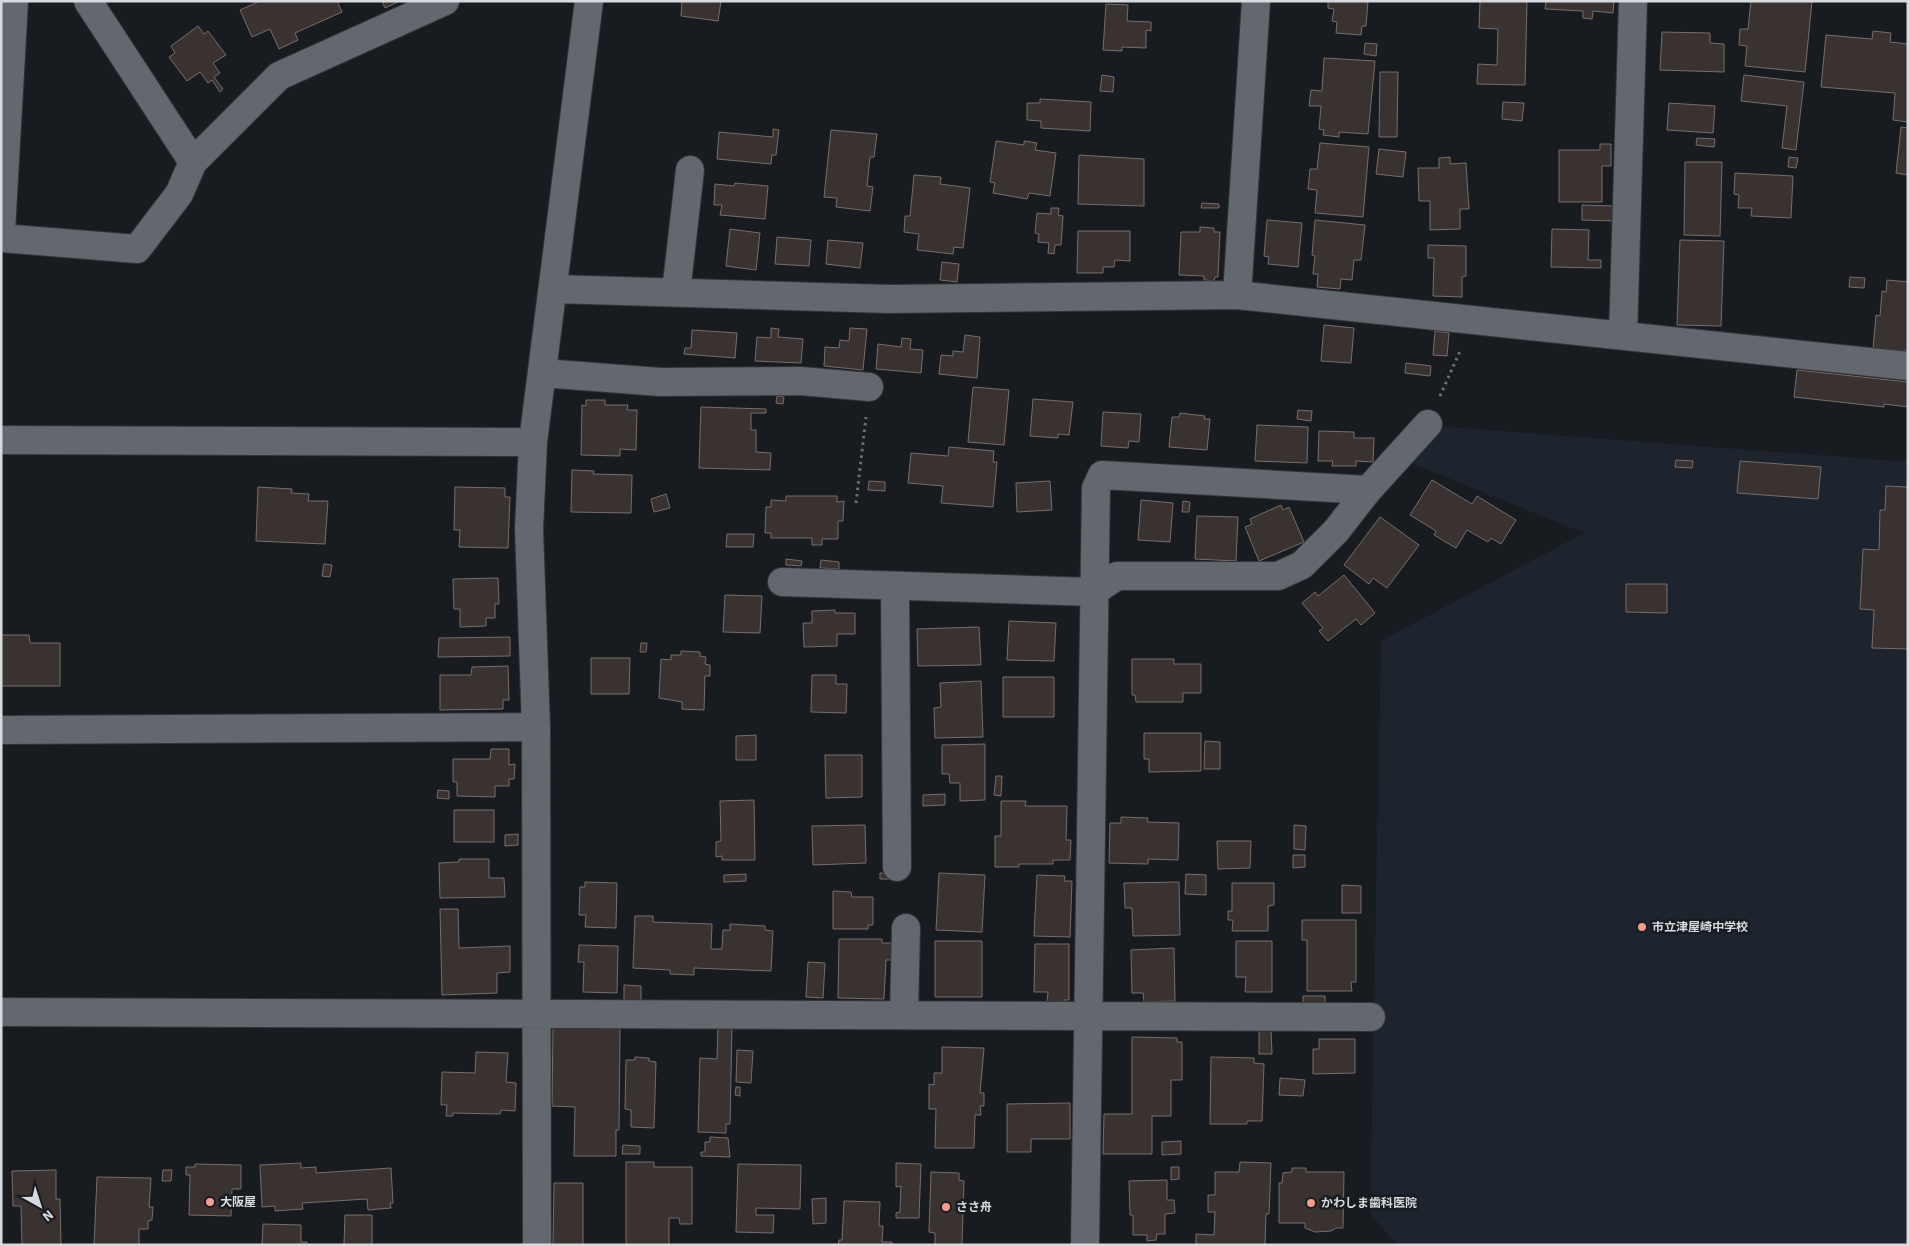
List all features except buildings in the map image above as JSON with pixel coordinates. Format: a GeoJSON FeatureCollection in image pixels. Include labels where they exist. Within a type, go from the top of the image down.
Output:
{"type":"FeatureCollection","features":[{"type":"Feature","properties":{"kind":"street"},"geometry":{"type":"LineString","coordinates":[[1,231],[14,1]]}},
{"type":"Feature","properties":{"kind":"street"},"geometry":{"type":"LineString","coordinates":[[88,1],[193,162]]}},
{"type":"Feature","properties":{"kind":"street"},"geometry":{"type":"LineString","coordinates":[[1,238],[137,249],[179,194],[193,162],[279,76],[444,1]]}},
{"type":"Feature","properties":{"kind":"street"},"geometry":{"type":"LineString","coordinates":[[537,1245],[536,727],[529,529],[533,442],[554,289],[589,1]]}},
{"type":"Feature","properties":{"kind":"street"},"geometry":{"type":"LineString","coordinates":[[1237,295],[1256,1]]}},
{"type":"Feature","properties":{"kind":"street"},"geometry":{"type":"LineString","coordinates":[[1623,336],[1633,1]]}},
{"type":"Feature","properties":{"kind":"street"},"geometry":{"type":"LineString","coordinates":[[676,292],[690,170]]}},
{"type":"Feature","properties":{"kind":"street"},"geometry":{"type":"LineString","coordinates":[[554,289],[889,299],[1237,295],[1908,366]]}},
{"type":"Feature","properties":{"kind":"street"},"geometry":{"type":"LineString","coordinates":[[542,373],[660,382],[801,381],[869,387]]}},
{"type":"Feature","properties":{"kind":"street"},"geometry":{"type":"LineString","coordinates":[[782,582],[1093,592],[1117,576],[1278,576],[1302,565],[1336,531],[1368,490],[1428,424]]}},
{"type":"Feature","properties":{"kind":"street"},"geometry":{"type":"LineString","coordinates":[[1,440],[533,442]]}},
{"type":"Feature","properties":{"kind":"street"},"geometry":{"type":"LineString","coordinates":[[1085,1245],[1096,488],[1102,475],[1368,490]]}},
{"type":"Feature","properties":{"kind":"street"},"geometry":{"type":"LineString","coordinates":[[895,587],[897,867]]}},
{"type":"Feature","properties":{"kind":"street"},"geometry":{"type":"LineString","coordinates":[[1,730],[536,727]]}},
{"type":"Feature","properties":{"kind":"street"},"geometry":{"type":"LineString","coordinates":[[904,1014],[906,928]]}},
{"type":"Feature","properties":{"kind":"street"},"geometry":{"type":"LineString","coordinates":[[1,1012],[1371,1017]]}},
{"type":"Feature","properties":{"kind":"path"},"geometry":{"type":"LineString","coordinates":[[1428,424],[1475,319]]}},
{"type":"Feature","properties":{"kind":"path"},"geometry":{"type":"LineString","coordinates":[[856,504],[869,387]]}},
{"type":"Feature","properties":{"kind":"shaded area","name":"市立津屋崎中学校"},"geometry":{"type":"Polygon","coordinates":[[[1435,426],[1908,462],[1908,1245],[1397,1245],[1370,1214],[1381,641],[1584,533],[1406,461],[1435,426]]]}},
{"type":"Feature","properties":{"kind":"place","name":"市立津屋崎中学校"},"geometry":{"type":"Point","coordinates":[1642,927]}},
{"type":"Feature","properties":{"kind":"place","name":"大阪屋"},"geometry":{"type":"Point","coordinates":[210,1202]}},
{"type":"Feature","properties":{"kind":"place","name":"かわしま歯科医院"},"geometry":{"type":"Point","coordinates":[1311,1203]}},
{"type":"Feature","properties":{"kind":"place","name":"ささ舟"},"geometry":{"type":"Point","coordinates":[946,1207]}}]}
